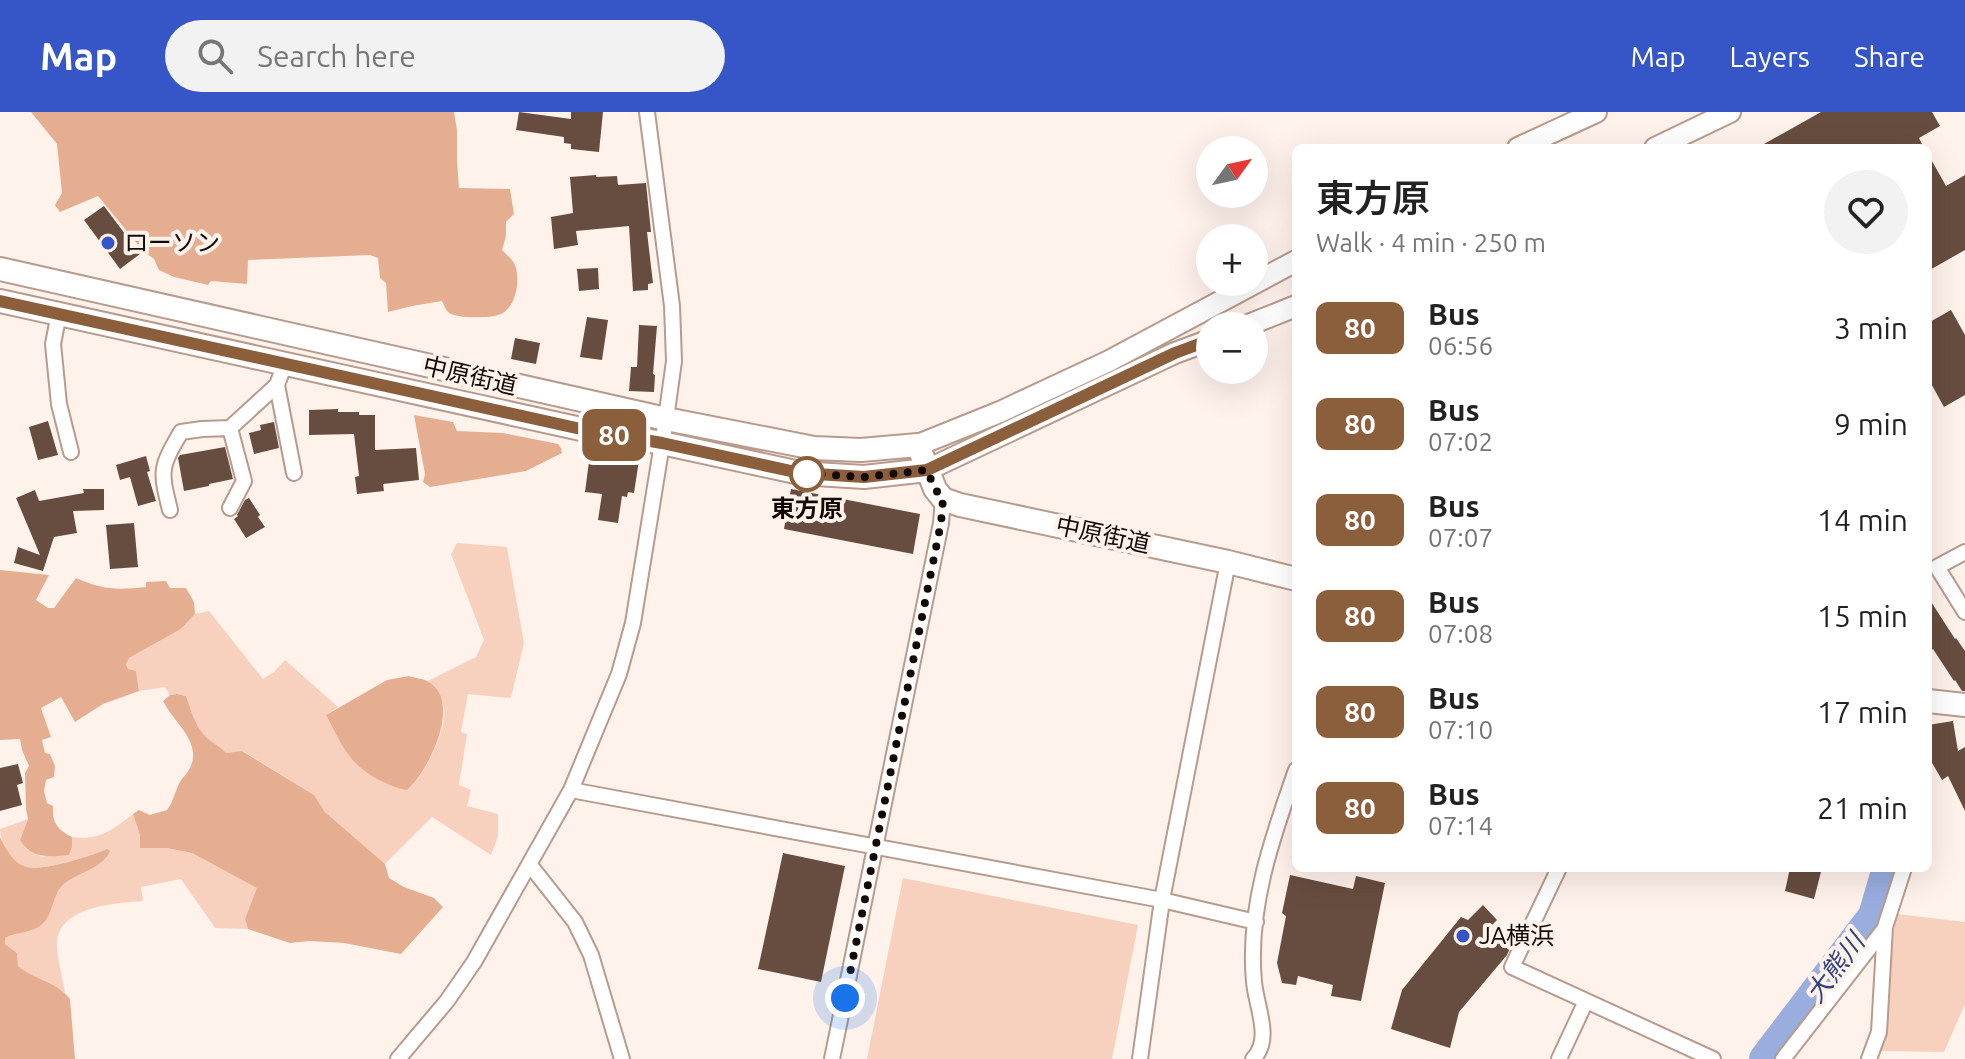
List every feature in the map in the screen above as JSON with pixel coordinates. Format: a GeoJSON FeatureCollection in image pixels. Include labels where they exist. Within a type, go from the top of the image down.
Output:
{"type":"FeatureCollection","features":[{"type":"Feature","properties":{"kind":"main road","name":"中原街道"},"geometry":{"type":"LineString","coordinates":[[0,269],[666,419],[814,448],[861,450],[918,445]]}},
{"type":"Feature","properties":{"kind":"main road","name":"中原街道"},"geometry":{"type":"LineString","coordinates":[[0,301],[581,429],[800,473],[864,477],[927,470]]}},
{"type":"Feature","properties":{"kind":"main road"},"geometry":{"type":"LineString","coordinates":[[918,445],[935,489],[943,499]]}},
{"type":"Feature","properties":{"kind":"main road","name":"中原街道"},"geometry":{"type":"LineString","coordinates":[[943,499],[1292,578]]}},
{"type":"Feature","properties":{"kind":"main road"},"geometry":{"type":"LineString","coordinates":[[1932,701],[1965,705]]}},
{"type":"Feature","properties":{"kind":"street"},"geometry":{"type":"LineString","coordinates":[[398,1059],[447,1001],[474,962],[571,790],[619,674],[633,623],[674,361],[672,306],[647,112]]}},
{"type":"Feature","properties":{"kind":"street"},"geometry":{"type":"LineString","coordinates":[[1527,144],[1596,112]]}},
{"type":"Feature","properties":{"kind":"street"},"geometry":{"type":"LineString","coordinates":[[1663,144],[1730,112]]}},
{"type":"Feature","properties":{"kind":"street"},"geometry":{"type":"LineString","coordinates":[[918,445],[1000,412],[1109,361],[1292,263]]}},
{"type":"Feature","properties":{"kind":"street"},"geometry":{"type":"LineString","coordinates":[[1268,317],[1292,308]]}},
{"type":"Feature","properties":{"kind":"street"},"geometry":{"type":"LineString","coordinates":[[59,313],[53,344],[59,404],[71,452]]}},
{"type":"Feature","properties":{"kind":"street"},"geometry":{"type":"LineString","coordinates":[[927,470],[1196,345]]}},
{"type":"Feature","properties":{"kind":"street"},"geometry":{"type":"LineString","coordinates":[[170,510],[162,477],[166,457],[181,432],[230,428],[277,385],[285,363]]}},
{"type":"Feature","properties":{"kind":"street"},"geometry":{"type":"LineString","coordinates":[[277,385],[294,473]]}},
{"type":"Feature","properties":{"kind":"street"},"geometry":{"type":"LineString","coordinates":[[230,428],[244,481],[230,508]]}},
{"type":"Feature","properties":{"kind":"street"},"geometry":{"type":"LineString","coordinates":[[832,1059],[877,847],[941,523],[943,499]]}},
{"type":"Feature","properties":{"kind":"street"},"geometry":{"type":"LineString","coordinates":[[1965,552],[1937,567],[1965,612]]}},
{"type":"Feature","properties":{"kind":"street"},"geometry":{"type":"LineString","coordinates":[[1140,1059],[1162,900],[1228,562]]}},
{"type":"Feature","properties":{"kind":"street"},"geometry":{"type":"LineString","coordinates":[[1253,1059],[1264,1041],[1254,982],[1254,939],[1262,878],[1292,781]]}},
{"type":"Feature","properties":{"kind":"street"},"geometry":{"type":"LineString","coordinates":[[571,790],[1162,900],[1256,922]]}},
{"type":"Feature","properties":{"kind":"street"},"geometry":{"type":"LineString","coordinates":[[530,865],[575,922],[591,955],[622,1059]]}},
{"type":"Feature","properties":{"kind":"street"},"geometry":{"type":"LineString","coordinates":[[1557,872],[1512,967],[1713,1059]]}},
{"type":"Feature","properties":{"kind":"street"},"geometry":{"type":"LineString","coordinates":[[1869,1059],[1879,1032],[1885,927],[1903,872]]}},
{"type":"Feature","properties":{"kind":"street"},"geometry":{"type":"LineString","coordinates":[[1783,1059],[1885,927]]}},
{"type":"Feature","properties":{"kind":"street"},"geometry":{"type":"LineString","coordinates":[[1559,1059],[1586,1001]]}},
{"type":"Feature","properties":{"kind":"shaded area"},"geometry":{"type":"Polygon","coordinates":[[[31,112],[454,112],[459,188],[510,189],[514,214],[506,222],[502,250],[517,271],[516,294],[504,312],[488,317],[452,314],[442,301],[388,312],[386,283],[380,278],[378,258],[370,255],[248,260],[247,284],[211,281],[208,285],[174,277],[159,270],[154,259],[143,251],[98,196],[60,212],[55,205],[62,193],[57,144],[31,112]]]}},
{"type":"Feature","properties":{"kind":"shaded area"},"geometry":{"type":"Polygon","coordinates":[[[414,415],[453,422],[457,431],[503,433],[558,444],[562,453],[526,471],[430,487],[423,482],[425,474],[414,415]]]}},
{"type":"Feature","properties":{"kind":"shaded area"},"geometry":{"type":"Polygon","coordinates":[[[457,543],[507,547],[524,643],[511,698],[468,694],[461,732],[467,734],[459,785],[471,790],[467,806],[498,814],[498,836],[491,855],[432,817],[385,864],[325,812],[314,795],[243,751],[226,753],[208,739],[196,723],[186,696],[170,695],[165,687],[139,691],[136,672],[128,669],[126,663],[129,658],[181,629],[195,614],[209,611],[263,679],[285,660],[338,707],[327,714],[407,790],[420,775],[442,729],[442,701],[428,681],[476,657],[484,640],[451,554],[457,543]]]}},
{"type":"Feature","properties":{"kind":"shaded area"},"geometry":{"type":"Polygon","coordinates":[[[0,570],[49,575],[36,600],[48,608],[54,608],[76,578],[118,589],[146,587],[146,582],[166,581],[170,588],[186,588],[194,602],[195,614],[181,629],[129,658],[126,664],[128,669],[136,671],[139,691],[103,704],[75,722],[61,697],[41,708],[51,737],[42,740],[45,753],[50,754],[55,766],[54,777],[46,780],[44,791],[47,803],[53,806],[56,825],[72,837],[69,855],[35,854],[20,840],[28,819],[25,773],[29,766],[20,739],[0,740],[0,570]]]}},
{"type":"Feature","properties":{"kind":"shaded area"},"geometry":{"type":"Polygon","coordinates":[[[409,676],[427,681],[438,690],[443,703],[443,719],[425,768],[407,790],[382,782],[359,767],[326,715],[387,680],[409,676]]]}},
{"type":"Feature","properties":{"kind":"shaded area"},"geometry":{"type":"Polygon","coordinates":[[[177,694],[186,696],[196,723],[208,739],[226,753],[242,751],[314,795],[325,812],[385,864],[389,878],[434,898],[443,907],[401,954],[344,943],[290,943],[248,929],[245,919],[257,888],[192,853],[166,848],[140,848],[140,835],[133,814],[139,810],[150,815],[167,810],[193,760],[186,734],[163,701],[177,694]]]}},
{"type":"Feature","properties":{"kind":"shaded area"},"geometry":{"type":"Polygon","coordinates":[[[133,814],[141,848],[166,848],[192,853],[258,888],[245,919],[248,929],[215,928],[181,879],[141,887],[143,901],[91,909],[78,914],[60,930],[57,947],[65,993],[18,966],[17,953],[5,944],[5,938],[24,932],[50,913],[63,884],[107,849],[45,867],[27,867],[16,862],[8,852],[0,829],[28,819],[20,840],[26,849],[43,857],[72,847],[72,837],[105,833],[133,814]]]}},
{"type":"Feature","properties":{"kind":"shaded area"},"geometry":{"type":"Polygon","coordinates":[[[0,837],[16,861],[32,868],[66,863],[107,849],[110,851],[102,862],[65,883],[40,926],[5,938],[5,944],[17,953],[18,966],[58,988],[70,999],[75,1059],[0,1059],[0,837]]]}},
{"type":"Feature","properties":{"kind":"shaded area"},"geometry":{"type":"Polygon","coordinates":[[[903,878],[1138,925],[1112,1059],[867,1059],[903,878]]]}},
{"type":"Feature","properties":{"kind":"shaded area"},"geometry":{"type":"Polygon","coordinates":[[[1897,914],[1965,922],[1965,1004],[1944,1052],[1879,1051],[1888,1010],[1891,944],[1897,914]]]}},
{"type":"Feature","properties":{"kind":"building"},"geometry":{"type":"Polygon","coordinates":[[[519,112],[571,119],[571,112],[603,112],[599,152],[571,149],[571,144],[564,143],[564,137],[516,130],[519,112]]]}},
{"type":"Feature","properties":{"kind":"building"},"geometry":{"type":"Polygon","coordinates":[[[1821,112],[1932,112],[1940,126],[1919,138],[1922,144],[1764,144],[1821,112]]]}},
{"type":"Feature","properties":{"kind":"building"},"geometry":{"type":"Polygon","coordinates":[[[1932,161],[1946,186],[1965,175],[1965,250],[1932,269],[1932,161]]]}},
{"type":"Feature","properties":{"kind":"building"},"geometry":{"type":"Polygon","coordinates":[[[617,176],[618,185],[646,183],[651,232],[647,232],[653,283],[648,284],[648,290],[633,291],[629,226],[576,231],[578,245],[554,249],[551,217],[573,213],[570,177],[617,176]]]}},
{"type":"Feature","properties":{"kind":"building"},"geometry":{"type":"Polygon","coordinates":[[[104,206],[140,254],[120,269],[84,220],[104,206]]]}},
{"type":"Feature","properties":{"kind":"building"},"geometry":{"type":"Polygon","coordinates":[[[598,268],[599,289],[579,291],[577,269],[598,268]]]}},
{"type":"Feature","properties":{"kind":"building"},"geometry":{"type":"Polygon","coordinates":[[[1951,310],[1965,335],[1965,395],[1944,407],[1932,385],[1932,321],[1951,310]]]}},
{"type":"Feature","properties":{"kind":"building"},"geometry":{"type":"Polygon","coordinates":[[[587,317],[608,320],[602,360],[580,357],[587,317]]]}},
{"type":"Feature","properties":{"kind":"building"},"geometry":{"type":"Polygon","coordinates":[[[639,325],[657,326],[654,392],[629,391],[631,367],[637,367],[639,325]]]}},
{"type":"Feature","properties":{"kind":"building"},"geometry":{"type":"Polygon","coordinates":[[[515,338],[540,343],[536,364],[511,359],[515,338]]]}},
{"type":"Feature","properties":{"kind":"building"},"geometry":{"type":"Polygon","coordinates":[[[338,409],[338,412],[375,415],[375,450],[416,448],[419,480],[383,484],[384,491],[357,494],[355,477],[359,476],[354,434],[309,435],[309,410],[338,409]]]}},
{"type":"Feature","properties":{"kind":"building"},"geometry":{"type":"Polygon","coordinates":[[[48,421],[58,455],[38,460],[29,427],[48,421]]]}},
{"type":"Feature","properties":{"kind":"building"},"geometry":{"type":"Polygon","coordinates":[[[274,422],[279,448],[254,454],[249,433],[261,430],[260,425],[274,422]]]}},
{"type":"Feature","properties":{"kind":"building"},"geometry":{"type":"Polygon","coordinates":[[[225,447],[233,479],[184,491],[180,455],[225,447]]]}},
{"type":"Feature","properties":{"kind":"building"},"geometry":{"type":"Polygon","coordinates":[[[590,454],[639,460],[634,493],[628,492],[627,497],[622,496],[618,523],[598,520],[602,494],[585,492],[590,454]]]}},
{"type":"Feature","properties":{"kind":"building"},"geometry":{"type":"Polygon","coordinates":[[[146,456],[150,471],[147,472],[156,501],[138,506],[130,477],[120,480],[116,465],[146,456]]]}},
{"type":"Feature","properties":{"kind":"building"},"geometry":{"type":"Polygon","coordinates":[[[83,489],[104,489],[104,510],[73,511],[77,533],[54,537],[43,571],[14,563],[18,547],[40,555],[16,498],[35,490],[39,501],[84,493],[83,489]]]}},
{"type":"Feature","properties":{"kind":"building"},"geometry":{"type":"Polygon","coordinates":[[[791,489],[920,514],[913,554],[784,529],[791,489]]]}},
{"type":"Feature","properties":{"kind":"building"},"geometry":{"type":"Polygon","coordinates":[[[249,498],[265,527],[246,538],[234,519],[249,498]]]}},
{"type":"Feature","properties":{"kind":"building"},"geometry":{"type":"Polygon","coordinates":[[[134,523],[138,567],[110,569],[106,525],[134,523]]]}},
{"type":"Feature","properties":{"kind":"building"},"geometry":{"type":"Polygon","coordinates":[[[1932,603],[1965,651],[1965,691],[1954,681],[1933,649],[1932,603]]]}},
{"type":"Feature","properties":{"kind":"building"},"geometry":{"type":"Polygon","coordinates":[[[1953,721],[1958,751],[1965,747],[1965,811],[1948,776],[1942,780],[1932,763],[1932,724],[1953,721]]]}},
{"type":"Feature","properties":{"kind":"building"},"geometry":{"type":"Polygon","coordinates":[[[18,764],[23,783],[17,785],[22,805],[0,811],[0,768],[18,764]]]}},
{"type":"Feature","properties":{"kind":"building"},"geometry":{"type":"Polygon","coordinates":[[[783,853],[845,866],[821,982],[758,969],[783,853]]]}},
{"type":"Feature","properties":{"kind":"building"},"geometry":{"type":"Polygon","coordinates":[[[1789,872],[1821,872],[1814,899],[1785,891],[1789,872]]]}},
{"type":"Feature","properties":{"kind":"building"},"geometry":{"type":"Polygon","coordinates":[[[1290,875],[1353,889],[1356,876],[1385,883],[1361,1001],[1331,996],[1333,985],[1298,976],[1296,985],[1282,983],[1277,963],[1290,875]]]}},
{"type":"Feature","properties":{"kind":"building"},"geometry":{"type":"Polygon","coordinates":[[[1483,905],[1497,920],[1488,929],[1510,948],[1459,1012],[1450,1048],[1391,1029],[1402,990],[1461,917],[1468,920],[1483,905]]]}},
{"type":"Feature","properties":{"kind":"waterway","name":"大熊川"},"geometry":{"type":"LineString","coordinates":[[1765,1059],[1874,916],[1887,872]]}},
{"type":"Feature","properties":{"kind":"bus line","name":"80"},"geometry":{"type":"LineString","coordinates":[[0,301],[581,429],[800,473],[864,477],[927,470],[1196,345]]}},
{"type":"Feature","properties":{"kind":"place","name":"ローソン"},"geometry":{"type":"Point","coordinates":[108,243]}},
{"type":"Feature","properties":{"kind":"place","name":"東方原"},"geometry":{"type":"Point","coordinates":[807,474]}},
{"type":"Feature","properties":{"kind":"place","name":"JA横浜"},"geometry":{"type":"Point","coordinates":[1463,936]}},
{"type":"Feature","properties":{"kind":"route"},"geometry":{"type":"LineString","coordinates":[[807,474],[800,473],[864,477],[927,470],[943,499],[941,523],[845,998]]}}]}
